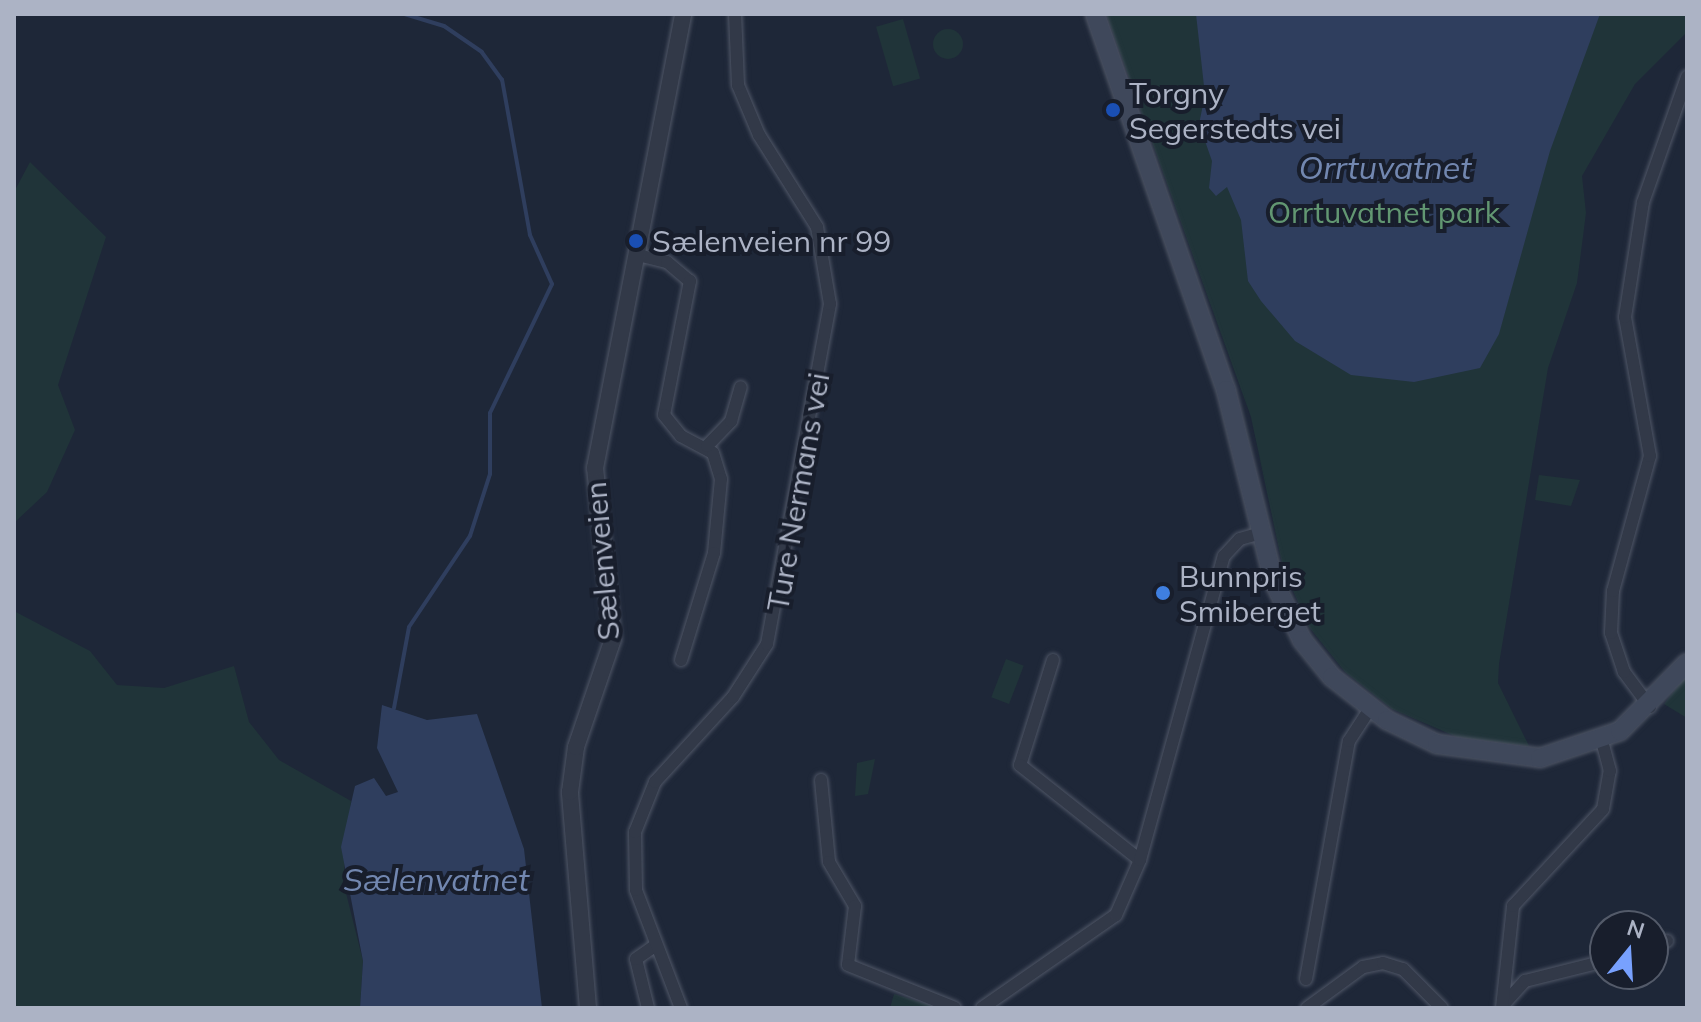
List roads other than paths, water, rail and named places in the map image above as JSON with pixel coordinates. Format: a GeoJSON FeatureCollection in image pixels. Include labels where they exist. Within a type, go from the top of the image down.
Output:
{"type":"FeatureCollection","features":[{"type":"Feature","properties":{"kind":"main road"},"geometry":{"type":"LineString","coordinates":[[1095,14],[1226,390],[1261,533],[1302,640],[1370,709],[1437,744],[1488,755],[1540,758],[1602,741],[1650,707],[1687,663]]}},
{"type":"Feature","properties":{"kind":"street","name":"Sælenveien"},"geometry":{"type":"LineString","coordinates":[[588,1008],[570,792],[576,747],[613,639],[595,468],[683,14]]}},
{"type":"Feature","properties":{"kind":"street","name":"Ture Nermans vei"},"geometry":{"type":"LineString","coordinates":[[681,1008],[636,890],[635,832],[655,782],[733,697],[767,644],[828,325],[823,242],[746,106],[734,63],[735,14]]}},
{"type":"Feature","properties":{"kind":"street"},"geometry":{"type":"LineString","coordinates":[[1650,707],[1624,672],[1611,633],[1613,591],[1650,456],[1625,317],[1640,213],[1687,77]]}},
{"type":"Feature","properties":{"kind":"street"},"geometry":{"type":"LineString","coordinates":[[638,255],[667,262],[690,281],[664,415],[681,436],[707,446],[721,479],[716,541],[681,660]]}},
{"type":"Feature","properties":{"kind":"street"},"geometry":{"type":"LineString","coordinates":[[707,446],[731,421],[741,387]]}},
{"type":"Feature","properties":{"kind":"street"},"geometry":{"type":"LineString","coordinates":[[982,1008],[1102,929],[1140,860],[1224,556],[1240,539],[1261,533]]}},
{"type":"Feature","properties":{"kind":"street"},"geometry":{"type":"LineString","coordinates":[[1053,660],[1020,765],[1140,860]]}},
{"type":"Feature","properties":{"kind":"street"},"geometry":{"type":"LineString","coordinates":[[1306,979],[1349,741],[1370,709]]}},
{"type":"Feature","properties":{"kind":"street"},"geometry":{"type":"LineString","coordinates":[[1503,1007],[1513,906],[1603,809],[1610,771],[1602,741]]}},
{"type":"Feature","properties":{"kind":"street"},"geometry":{"type":"LineString","coordinates":[[821,780],[829,862],[855,906],[848,965],[955,1008]]}},
{"type":"Feature","properties":{"kind":"street"},"geometry":{"type":"LineString","coordinates":[[648,1008],[636,959],[656,945]]}},
{"type":"Feature","properties":{"kind":"street"},"geometry":{"type":"LineString","coordinates":[[1305,1004],[1363,967],[1383,963],[1403,969],[1442,1008]]}},
{"type":"Feature","properties":{"kind":"street"},"geometry":{"type":"LineString","coordinates":[[1503,1007],[1525,981],[1589,965]]}},
{"type":"Feature","properties":{"kind":"water","name":"Orrtuvatnet"},"geometry":{"type":"Polygon","coordinates":[[[1196,14],[1600,14],[1550,151],[1499,334],[1480,368],[1414,382],[1351,375],[1295,341],[1261,301],[1248,281],[1241,220],[1227,187],[1216,196],[1209,188],[1212,161],[1199,124],[1205,95],[1196,14]]]}},
{"type":"Feature","properties":{"kind":"water","name":"Sælenvatnet"},"geometry":{"type":"Polygon","coordinates":[[[382,705],[427,720],[477,714],[524,849],[542,1008],[360,1008],[363,961],[341,847],[355,786],[374,778],[386,796],[398,792],[377,748],[382,705]]]}},
{"type":"Feature","properties":{"kind":"waterway"},"geometry":{"type":"LineString","coordinates":[[394,708],[409,627],[470,536],[490,474],[490,413],[552,284],[530,235],[502,80],[482,52],[444,26],[404,14]]}},
{"type":"Feature","properties":{"kind":"place","name":"Torgny Segerstedts vei"},"geometry":{"type":"Point","coordinates":[1113,110]}},
{"type":"Feature","properties":{"kind":"place","name":"Sælenveien nr 99"},"geometry":{"type":"Point","coordinates":[636,241]}},
{"type":"Feature","properties":{"kind":"place","name":"Bunnpris Smiberget"},"geometry":{"type":"Point","coordinates":[1163,593]}},
{"type":"Feature","properties":{"kind":"park label","name":"Orrtuvatnet park"},"geometry":{"type":"Point","coordinates":[1384,212]}}]}
